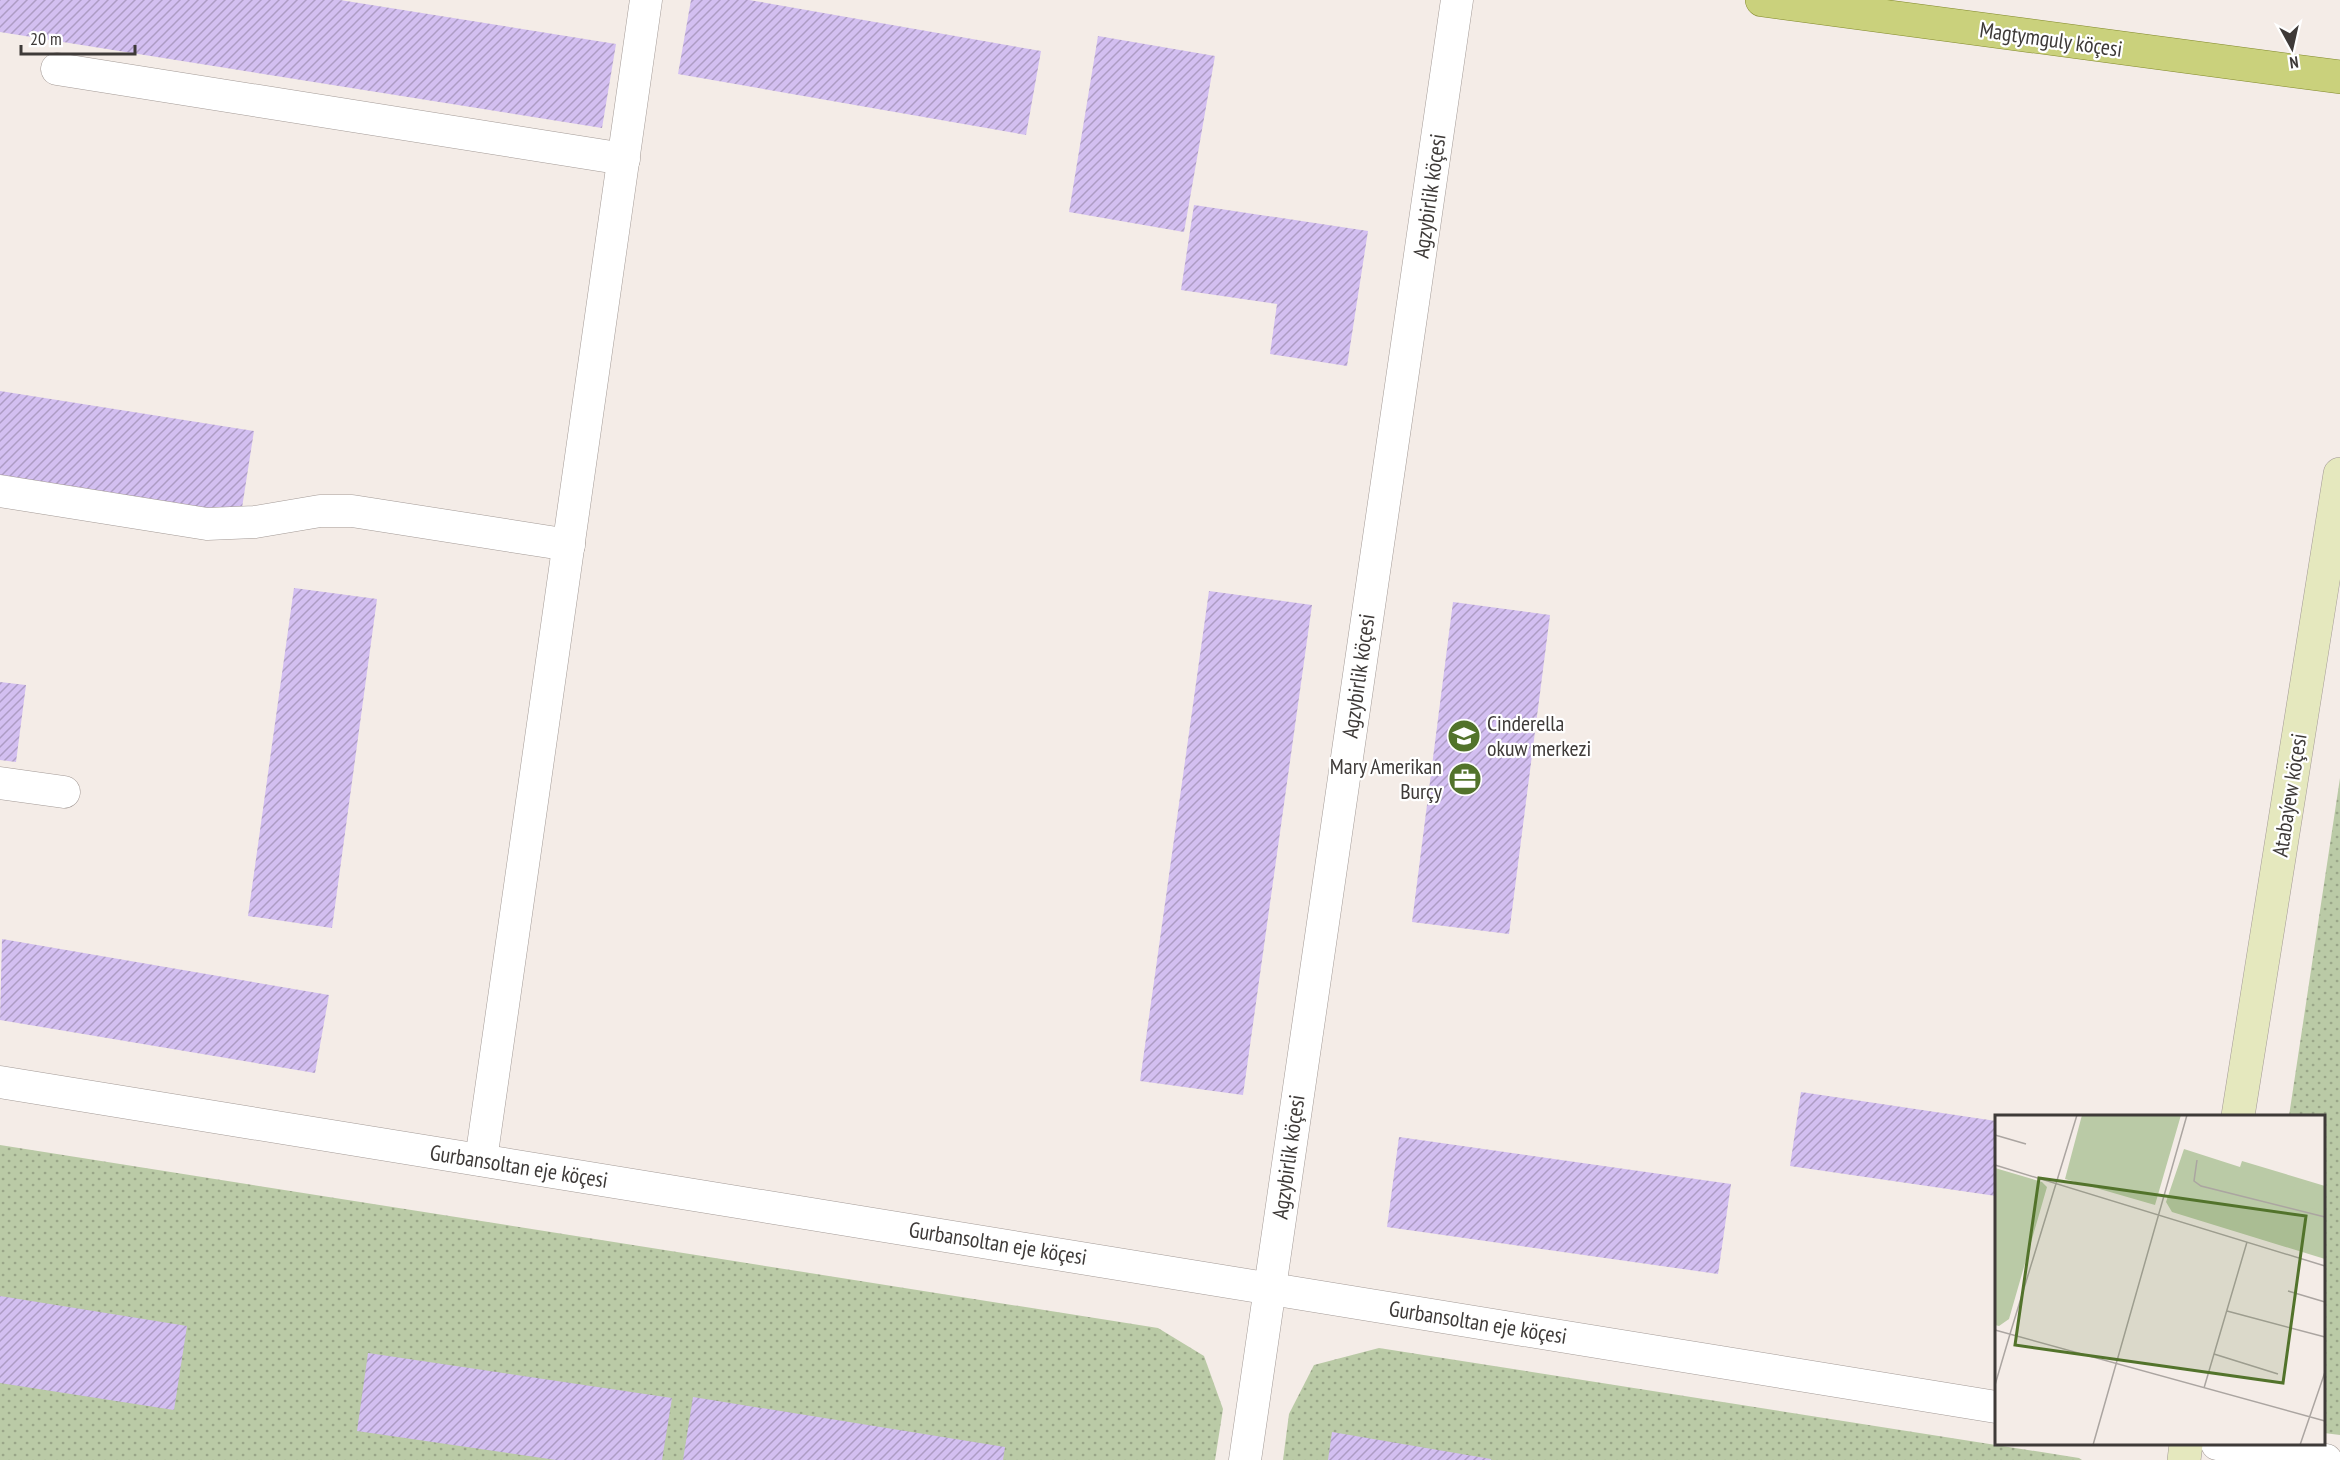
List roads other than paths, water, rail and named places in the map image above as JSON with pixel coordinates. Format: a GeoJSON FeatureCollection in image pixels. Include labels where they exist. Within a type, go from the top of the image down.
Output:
{"type":"FeatureCollection","features":[{"type":"Feature","properties":{"kind":"main road","name":"Magtymguly köçesi"},"geometry":{"type":"LineString","coordinates":[[1762,0],[2340,77]]}},
{"type":"Feature","properties":{"kind":"main road","name":"Atabaýew köçesi"},"geometry":{"type":"LineString","coordinates":[[2238,1115],[2340,474]]}},
{"type":"Feature","properties":{"kind":"main road"},"geometry":{"type":"LineString","coordinates":[[2184,1460],[2186,1445]]}},
{"type":"Feature","properties":{"kind":"street"},"geometry":{"type":"LineString","coordinates":[[481,1160],[646,0]]}},
{"type":"Feature","properties":{"kind":"street","name":"Agzybirlik köçesi"},"geometry":{"type":"LineString","coordinates":[[1245,1460],[1457,0]]}},
{"type":"Feature","properties":{"kind":"street"},"geometry":{"type":"LineString","coordinates":[[57,69],[624,159]]}},
{"type":"Feature","properties":{"kind":"street"},"geometry":{"type":"LineString","coordinates":[[0,491],[207,524],[255,522],[320,510],[352,511],[569,545]]}},
{"type":"Feature","properties":{"kind":"street"},"geometry":{"type":"LineString","coordinates":[[0,783],[64,792]]}},
{"type":"Feature","properties":{"kind":"street","name":"Gurbansoltan eje köçesi"},"geometry":{"type":"LineString","coordinates":[[0,1082],[1995,1407]]}},
{"type":"Feature","properties":{"kind":"street"},"geometry":{"type":"LineString","coordinates":[[2230,1445],[2326,1460]]}},
{"type":"Feature","properties":{"kind":"place","name":"Cinderella okuw merkezi"},"geometry":{"type":"Point","coordinates":[1464,736]}},
{"type":"Feature","properties":{"kind":"place","name":"Mary Amerikan Burçy"},"geometry":{"type":"Point","coordinates":[1465,779]}}]}
